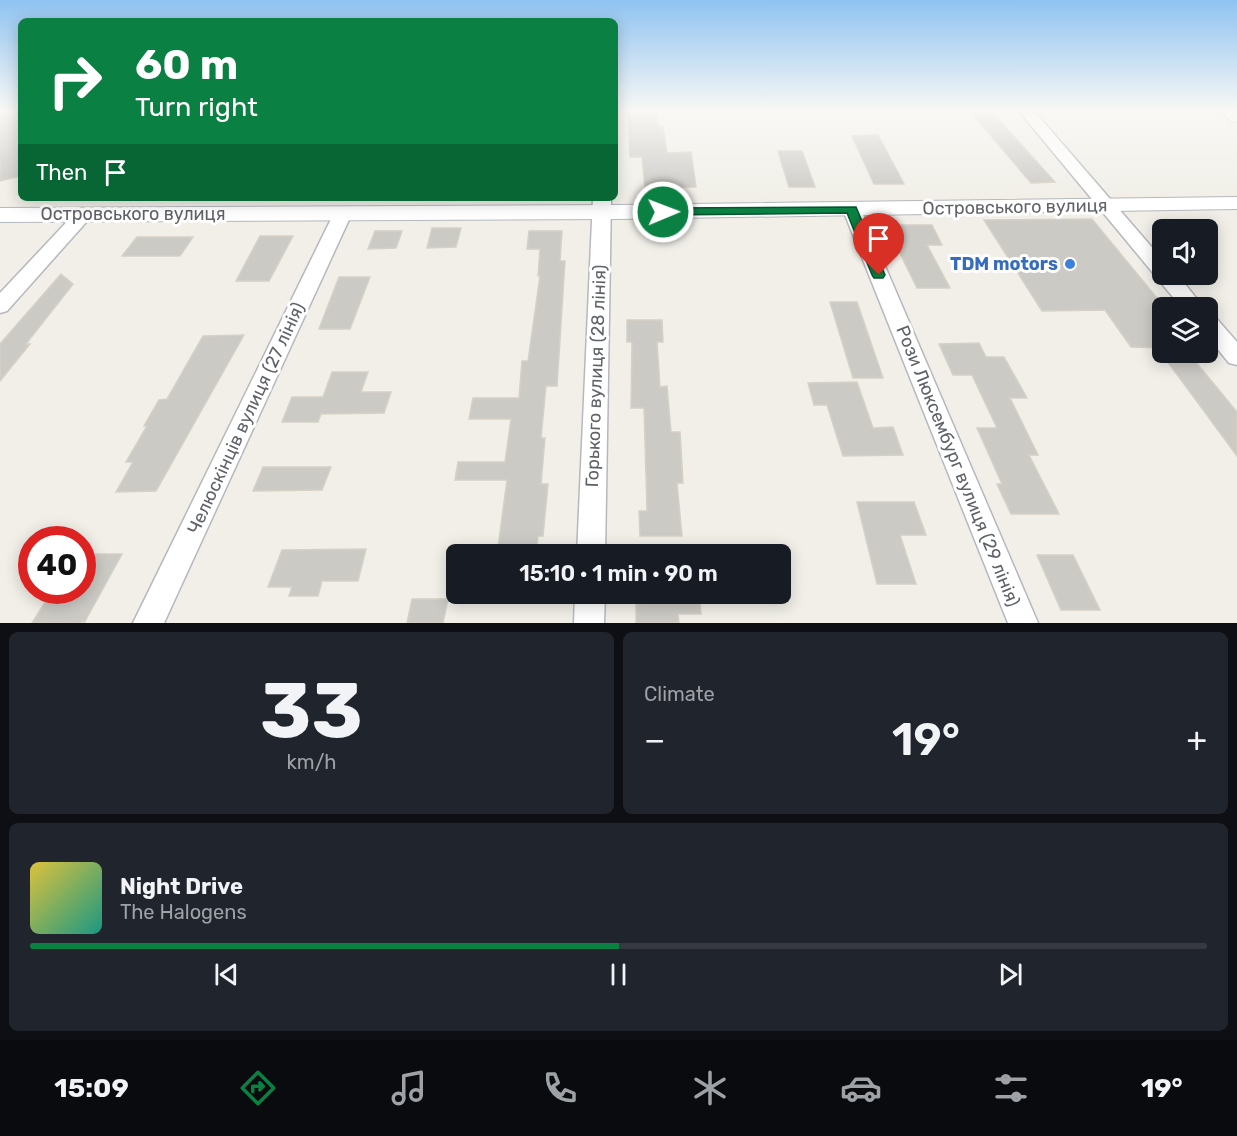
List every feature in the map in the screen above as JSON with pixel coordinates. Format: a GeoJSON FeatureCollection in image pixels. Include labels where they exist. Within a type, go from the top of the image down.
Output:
{"type":"FeatureCollection","features":[{"type":"Feature","properties":{"kind":"street"},"geometry":{"type":"LineString","coordinates":[[1050,140],[1152,259]]}},
{"type":"Feature","properties":{"kind":"street","name":"Островського вулиця"},"geometry":{"type":"LineString","coordinates":[[0,215],[343,213],[601,205],[852,210],[1237,203]]}},
{"type":"Feature","properties":{"kind":"street","name":"Горького вулиця (28 лiнiя)"},"geometry":{"type":"LineString","coordinates":[[591,544],[601,205]]}},
{"type":"Feature","properties":{"kind":"street","name":"Рози Люксембург вулиця (29 лiнiя)"},"geometry":{"type":"LineString","coordinates":[[852,210],[1023,623]]}},
{"type":"Feature","properties":{"kind":"street","name":"Челюскінців вулиця (27 лiнiя)"},"geometry":{"type":"LineString","coordinates":[[148,623],[343,213]]}},
{"type":"Feature","properties":{"kind":"street"},"geometry":{"type":"LineString","coordinates":[[0,306],[83,215]]}},
{"type":"Feature","properties":{"kind":"street"},"geometry":{"type":"LineString","coordinates":[[1174,285],[1185,297]]}},
{"type":"Feature","properties":{"kind":"street"},"geometry":{"type":"LineString","coordinates":[[1218,335],[1237,357]]}},
{"type":"Feature","properties":{"kind":"street"},"geometry":{"type":"LineString","coordinates":[[589,623],[590,604]]}},
{"type":"Feature","properties":{"kind":"building"},"geometry":{"type":"Polygon","coordinates":[[[0,140],[18,140],[18,177],[0,181],[0,140]]]}},
{"type":"Feature","properties":{"kind":"building"},"geometry":{"type":"Polygon","coordinates":[[[629,140],[665,140],[667,153],[691,152],[696,187],[645,188],[642,157],[630,157],[629,140]]]}},
{"type":"Feature","properties":{"kind":"building"},"geometry":{"type":"Polygon","coordinates":[[[854,140],[881,140],[904,184],[874,184],[854,140]]]}},
{"type":"Feature","properties":{"kind":"building"},"geometry":{"type":"Polygon","coordinates":[[[995,140],[1017,140],[1055,182],[1031,183],[995,140]]]}},
{"type":"Feature","properties":{"kind":"building"},"geometry":{"type":"Polygon","coordinates":[[[778,151],[802,151],[815,187],[789,187],[778,151]]]}},
{"type":"Feature","properties":{"kind":"building","name":"TDM motors"},"geometry":{"type":"Polygon","coordinates":[[[1092,219],[1156,297],[1152,297],[1152,348],[1131,347],[1105,310],[1042,311],[984,220],[1092,219]]]}},
{"type":"Feature","properties":{"kind":"building"},"geometry":{"type":"Polygon","coordinates":[[[886,225],[932,225],[942,245],[927,245],[950,288],[917,288],[886,225]]]}},
{"type":"Feature","properties":{"kind":"building"},"geometry":{"type":"Polygon","coordinates":[[[432,228],[461,228],[456,247],[427,248],[432,228]]]}},
{"type":"Feature","properties":{"kind":"building"},"geometry":{"type":"Polygon","coordinates":[[[375,231],[402,231],[396,248],[368,249],[375,231]]]}},
{"type":"Feature","properties":{"kind":"building"},"geometry":{"type":"Polygon","coordinates":[[[529,231],[562,231],[560,261],[565,261],[557,386],[546,386],[541,438],[545,438],[541,484],[548,484],[543,536],[538,536],[537,544],[498,544],[507,480],[455,480],[458,462],[505,462],[511,419],[469,419],[473,398],[519,398],[522,361],[528,361],[540,276],[538,276],[540,249],[527,249],[529,231]]]}},
{"type":"Feature","properties":{"kind":"building"},"geometry":{"type":"Polygon","coordinates":[[[260,236],[293,236],[269,281],[236,281],[260,236]]]}},
{"type":"Feature","properties":{"kind":"building"},"geometry":{"type":"Polygon","coordinates":[[[137,237],[193,237],[180,256],[122,256],[137,237]]]}},
{"type":"Feature","properties":{"kind":"building"},"geometry":{"type":"Polygon","coordinates":[[[61,274],[73,284],[0,381],[0,344],[61,274]]]}},
{"type":"Feature","properties":{"kind":"building"},"geometry":{"type":"Polygon","coordinates":[[[339,277],[370,277],[350,329],[319,329],[339,277]]]}},
{"type":"Feature","properties":{"kind":"building"},"geometry":{"type":"Polygon","coordinates":[[[830,302],[857,302],[883,378],[853,378],[830,302]]]}},
{"type":"Feature","properties":{"kind":"building"},"geometry":{"type":"Polygon","coordinates":[[[627,320],[662,320],[663,342],[657,342],[660,387],[667,386],[671,432],[680,432],[683,483],[677,483],[682,536],[640,536],[639,511],[647,511],[644,408],[631,408],[632,342],[627,342],[627,320]]]}},
{"type":"Feature","properties":{"kind":"building"},"geometry":{"type":"Polygon","coordinates":[[[244,335],[156,491],[116,492],[133,462],[126,462],[147,426],[144,426],[159,400],[167,399],[203,336],[244,335]]]}},
{"type":"Feature","properties":{"kind":"building"},"geometry":{"type":"Polygon","coordinates":[[[979,343],[986,357],[1004,357],[1027,398],[1010,398],[1038,455],[1029,455],[1059,514],[1011,514],[997,484],[1002,484],[977,428],[997,428],[972,375],[953,375],[939,344],[979,343]]]}},
{"type":"Feature","properties":{"kind":"building"},"geometry":{"type":"Polygon","coordinates":[[[1168,363],[1197,363],[1237,412],[1237,456],[1168,363]]]}},
{"type":"Feature","properties":{"kind":"building"},"geometry":{"type":"Polygon","coordinates":[[[332,372],[368,372],[361,392],[391,392],[384,413],[321,414],[318,422],[282,422],[292,397],[323,397],[332,372]]]}},
{"type":"Feature","properties":{"kind":"building"},"geometry":{"type":"Polygon","coordinates":[[[857,382],[873,428],[893,427],[903,455],[843,456],[827,405],[814,405],[808,383],[857,382]]]}},
{"type":"Feature","properties":{"kind":"building"},"geometry":{"type":"Polygon","coordinates":[[[263,467],[331,467],[322,490],[253,491],[263,467]]]}},
{"type":"Feature","properties":{"kind":"building"},"geometry":{"type":"Polygon","coordinates":[[[857,502],[914,502],[926,535],[900,535],[916,584],[877,584],[857,502]]]}},
{"type":"Feature","properties":{"kind":"building"},"geometry":{"type":"Polygon","coordinates":[[[366,549],[358,581],[322,581],[318,596],[289,596],[292,587],[268,587],[282,550],[366,549]]]}},
{"type":"Feature","properties":{"kind":"building"},"geometry":{"type":"Polygon","coordinates":[[[96,554],[122,554],[96,601],[96,554]]]}},
{"type":"Feature","properties":{"kind":"building"},"geometry":{"type":"Polygon","coordinates":[[[1037,555],[1073,555],[1100,610],[1061,610],[1037,555]]]}},
{"type":"Feature","properties":{"kind":"building"},"geometry":{"type":"Polygon","coordinates":[[[412,599],[446,599],[443,623],[407,623],[412,599]]]}},
{"type":"Feature","properties":{"kind":"building"},"geometry":{"type":"Polygon","coordinates":[[[44,604],[94,604],[84,623],[82,620],[81,623],[32,623],[44,604]]]}},
{"type":"Feature","properties":{"kind":"building"},"geometry":{"type":"Polygon","coordinates":[[[636,604],[700,604],[701,614],[678,614],[679,623],[636,623],[636,604]]]}},
{"type":"Feature","properties":{"kind":"place","name":"TDM motors"},"geometry":{"type":"Point","coordinates":[1070,264]}},
{"type":"Feature","properties":{"kind":"route"},"geometry":{"type":"LineString","coordinates":[[663,212],[852,210],[879,275]]}}]}
